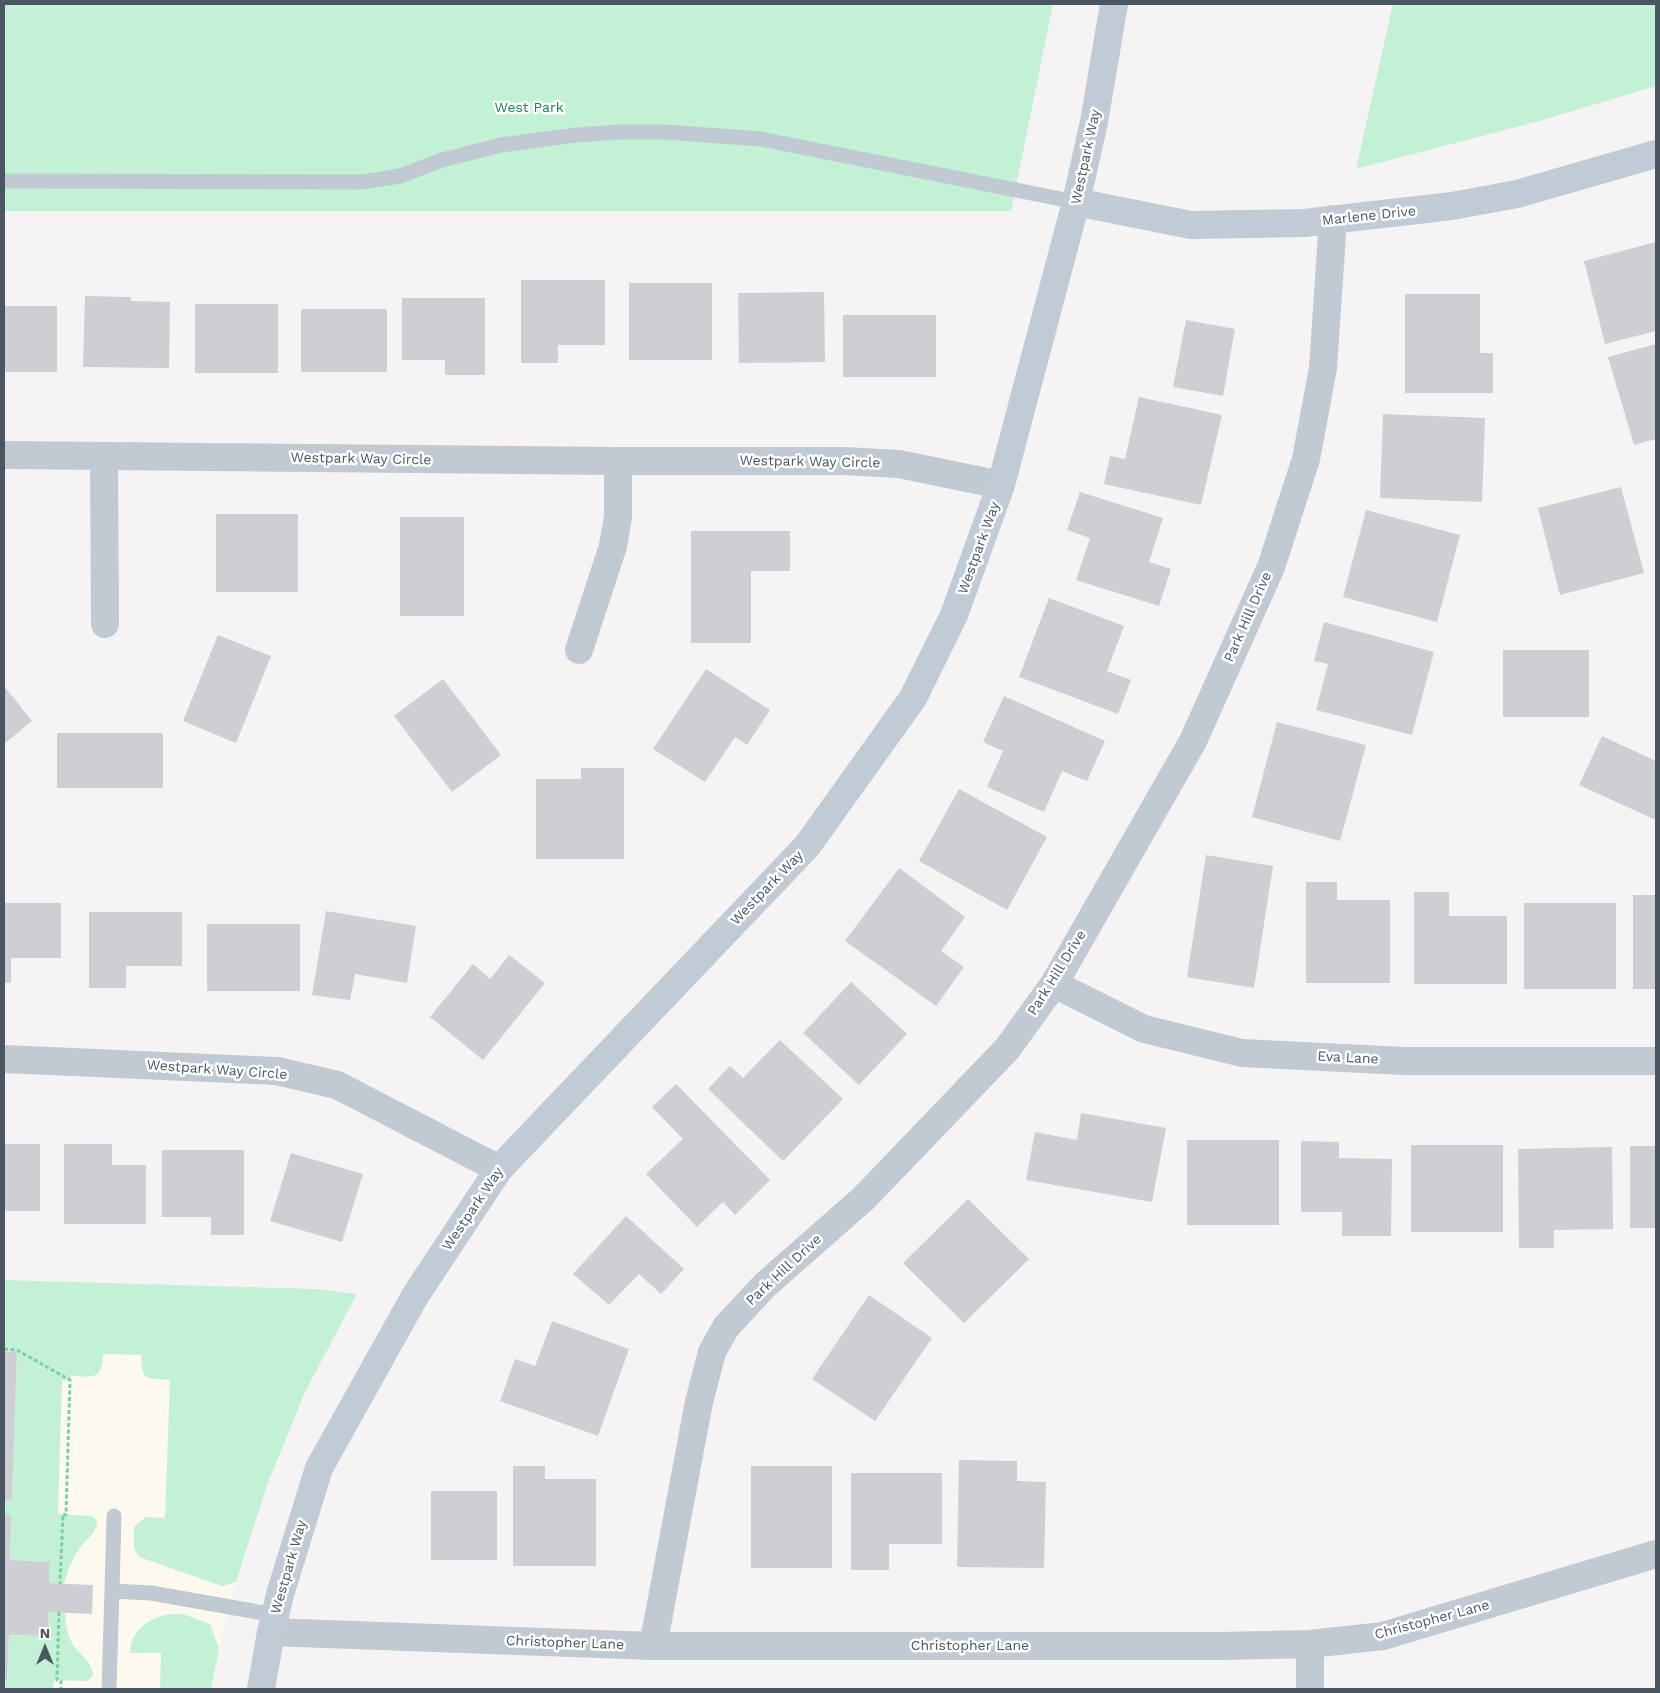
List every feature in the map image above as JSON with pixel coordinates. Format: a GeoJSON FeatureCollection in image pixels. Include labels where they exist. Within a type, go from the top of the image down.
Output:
{"type":"FeatureCollection","features":[{"type":"Feature","properties":{"kind":"main road","name":"Westpark Way"},"geometry":{"type":"LineString","coordinates":[[261,1689],[281,1591],[320,1468],[415,1296],[499,1168],[808,846],[913,698],[954,615],[1001,485],[1076,202],[1094,122],[1114,4]]}},
{"type":"Feature","properties":{"kind":"main road","name":"Marlene Drive"},"geometry":{"type":"LineString","coordinates":[[1076,202],[1191,224],[1304,223],[1452,206],[1517,194],[1656,154]]}},
{"type":"Feature","properties":{"kind":"street","name":"Park Hill Drive"},"geometry":{"type":"LineString","coordinates":[[653,1646],[698,1402],[712,1352],[726,1327],[765,1285],[864,1198],[1007,1049],[1054,984],[1193,741],[1270,567],[1306,459],[1323,368],[1333,219]]}},
{"type":"Feature","properties":{"kind":"street","name":"Westpark Way Circle"},"geometry":{"type":"LineString","coordinates":[[4,455],[618,461],[844,461],[890,464],[1001,485]]}},
{"type":"Feature","properties":{"kind":"street"},"geometry":{"type":"LineString","coordinates":[[104,456],[106,624]]}},
{"type":"Feature","properties":{"kind":"street"},"geometry":{"type":"LineString","coordinates":[[579,650],[613,546],[618,517],[618,461]]}},
{"type":"Feature","properties":{"kind":"street","name":"Eva Lane"},"geometry":{"type":"LineString","coordinates":[[1054,984],[1144,1029],[1242,1053],[1404,1061],[1656,1061]]}},
{"type":"Feature","properties":{"kind":"street","name":"Westpark Way Circle"},"geometry":{"type":"LineString","coordinates":[[4,1059],[277,1071],[337,1085],[499,1168]]}},
{"type":"Feature","properties":{"kind":"street","name":"Christopher Lane"},"geometry":{"type":"LineString","coordinates":[[273,1624],[653,1646],[1220,1646],[1310,1644],[1383,1636],[1656,1554]]}},
{"type":"Feature","properties":{"kind":"street"},"geometry":{"type":"LineString","coordinates":[[1310,1644],[1310,1689]]}},
{"type":"Feature","properties":{"kind":"lane"},"geometry":{"type":"LineString","coordinates":[[4,181],[363,182],[400,176],[442,160],[501,145],[576,135],[619,132],[665,132],[761,139],[1076,202]]}},
{"type":"Feature","properties":{"kind":"lane"},"geometry":{"type":"LineString","coordinates":[[109,1689],[114,1516]]}},
{"type":"Feature","properties":{"kind":"lane"},"geometry":{"type":"LineString","coordinates":[[112,1591],[151,1593],[273,1624]]}},
{"type":"Feature","properties":{"kind":"path"},"geometry":{"type":"LineString","coordinates":[[4,1349],[17,1350],[70,1380],[66,1515],[63,1514],[60,1584]]}},
{"type":"Feature","properties":{"kind":"path"},"geometry":{"type":"LineString","coordinates":[[59,1612],[58,1680],[61,1681],[61,1689]]}},
{"type":"Feature","properties":{"kind":"shaded area"},"geometry":{"type":"Polygon","coordinates":[[[4,1280],[317,1289],[357,1294],[305,1392],[267,1484],[236,1582],[211,1689],[4,1689],[4,1280]]]}},
{"type":"Feature","properties":{"kind":"green space","name":"West Park"},"geometry":{"type":"Polygon","coordinates":[[[4,4],[1053,4],[1011,211],[4,211],[4,4]]]}},
{"type":"Feature","properties":{"kind":"green space"},"geometry":{"type":"Polygon","coordinates":[[[1393,4],[1656,4],[1656,86],[1539,121],[1356,169],[1393,4]]]}},
{"type":"Feature","properties":{"kind":"green space"},"geometry":{"type":"Polygon","coordinates":[[[4,1280],[317,1289],[357,1294],[305,1392],[267,1485],[236,1582],[222,1586],[139,1557],[134,1548],[134,1527],[146,1517],[165,1518],[170,1380],[146,1377],[142,1370],[141,1355],[103,1354],[101,1369],[95,1375],[86,1377],[71,1376],[70,1380],[62,1381],[58,1514],[92,1516],[97,1521],[93,1533],[73,1559],[64,1584],[49,1583],[50,1562],[10,1560],[11,1515],[4,1515],[5,1500],[12,1500],[17,1352],[4,1352],[4,1280]]]}},
{"type":"Feature","properties":{"kind":"green space"},"geometry":{"type":"Polygon","coordinates":[[[49,1612],[65,1612],[70,1640],[91,1666],[93,1676],[87,1681],[54,1680],[53,1689],[4,1689],[4,1680],[7,1680],[9,1635],[48,1636],[49,1612]]]}},
{"type":"Feature","properties":{"kind":"green space"},"geometry":{"type":"Polygon","coordinates":[[[172,1614],[183,1614],[210,1624],[219,1648],[211,1689],[160,1689],[161,1653],[130,1653],[134,1637],[143,1626],[149,1621],[172,1614]]]}},
{"type":"Feature","properties":{"kind":"building"},"geometry":{"type":"Polygon","coordinates":[[[1656,242],[1656,331],[1605,344],[1584,261],[1656,242]]]}},
{"type":"Feature","properties":{"kind":"building"},"geometry":{"type":"Polygon","coordinates":[[[521,280],[605,280],[605,345],[558,345],[558,363],[521,363],[521,280]]]}},
{"type":"Feature","properties":{"kind":"building"},"geometry":{"type":"Polygon","coordinates":[[[629,283],[712,283],[712,360],[629,360],[629,283]]]}},
{"type":"Feature","properties":{"kind":"building"},"geometry":{"type":"Polygon","coordinates":[[[824,292],[825,362],[739,363],[738,293],[824,292]]]}},
{"type":"Feature","properties":{"kind":"building"},"geometry":{"type":"Polygon","coordinates":[[[1405,294],[1480,294],[1480,353],[1493,353],[1493,393],[1405,393],[1405,294]]]}},
{"type":"Feature","properties":{"kind":"building"},"geometry":{"type":"Polygon","coordinates":[[[85,296],[131,297],[131,301],[170,302],[169,368],[83,367],[85,296]]]}},
{"type":"Feature","properties":{"kind":"building"},"geometry":{"type":"Polygon","coordinates":[[[402,298],[485,298],[485,375],[445,375],[445,360],[402,360],[402,298]]]}},
{"type":"Feature","properties":{"kind":"building"},"geometry":{"type":"Polygon","coordinates":[[[195,304],[278,304],[278,373],[195,373],[195,304]]]}},
{"type":"Feature","properties":{"kind":"building"},"geometry":{"type":"Polygon","coordinates":[[[4,306],[57,306],[57,372],[4,372],[4,306]]]}},
{"type":"Feature","properties":{"kind":"building"},"geometry":{"type":"Polygon","coordinates":[[[301,309],[387,309],[387,372],[301,372],[301,309]]]}},
{"type":"Feature","properties":{"kind":"building"},"geometry":{"type":"Polygon","coordinates":[[[843,315],[936,315],[936,377],[843,377],[843,315]]]}},
{"type":"Feature","properties":{"kind":"building"},"geometry":{"type":"Polygon","coordinates":[[[1186,320],[1235,329],[1223,396],[1173,387],[1186,320]]]}},
{"type":"Feature","properties":{"kind":"building"},"geometry":{"type":"Polygon","coordinates":[[[1656,344],[1656,439],[1634,445],[1608,357],[1656,344]]]}},
{"type":"Feature","properties":{"kind":"building"},"geometry":{"type":"Polygon","coordinates":[[[1139,397],[1222,415],[1201,505],[1104,484],[1110,456],[1125,459],[1139,397]]]}},
{"type":"Feature","properties":{"kind":"building"},"geometry":{"type":"Polygon","coordinates":[[[1383,414],[1485,418],[1482,502],[1380,498],[1383,414]]]}},
{"type":"Feature","properties":{"kind":"building"},"geometry":{"type":"Polygon","coordinates":[[[1621,487],[1644,573],[1560,595],[1538,508],[1621,487]]]}},
{"type":"Feature","properties":{"kind":"building"},"geometry":{"type":"Polygon","coordinates":[[[1080,492],[1163,518],[1149,562],[1171,569],[1159,606],[1076,580],[1090,538],[1067,530],[1080,492]]]}},
{"type":"Feature","properties":{"kind":"building"},"geometry":{"type":"Polygon","coordinates":[[[1366,510],[1460,535],[1437,622],[1343,597],[1366,510]]]}},
{"type":"Feature","properties":{"kind":"building"},"geometry":{"type":"Polygon","coordinates":[[[216,514],[298,514],[298,592],[216,592],[216,514]]]}},
{"type":"Feature","properties":{"kind":"building"},"geometry":{"type":"Polygon","coordinates":[[[400,517],[464,517],[464,616],[400,616],[400,517]]]}},
{"type":"Feature","properties":{"kind":"building"},"geometry":{"type":"Polygon","coordinates":[[[691,531],[790,531],[790,571],[751,571],[751,643],[691,643],[691,531]]]}},
{"type":"Feature","properties":{"kind":"building"},"geometry":{"type":"Polygon","coordinates":[[[1049,598],[1124,626],[1107,671],[1131,680],[1118,714],[1019,677],[1049,598]]]}},
{"type":"Feature","properties":{"kind":"building"},"geometry":{"type":"Polygon","coordinates":[[[1324,622],[1434,652],[1412,735],[1316,710],[1328,664],[1314,661],[1324,622]]]}},
{"type":"Feature","properties":{"kind":"building"},"geometry":{"type":"Polygon","coordinates":[[[218,635],[271,656],[236,743],[183,721],[218,635]]]}},
{"type":"Feature","properties":{"kind":"building"},"geometry":{"type":"Polygon","coordinates":[[[1503,650],[1589,650],[1589,717],[1503,717],[1503,650]]]}},
{"type":"Feature","properties":{"kind":"building"},"geometry":{"type":"Polygon","coordinates":[[[706,669],[770,710],[747,745],[735,737],[705,782],[653,749],[706,669]]]}},
{"type":"Feature","properties":{"kind":"building"},"geometry":{"type":"Polygon","coordinates":[[[443,679],[501,755],[452,792],[394,716],[443,679]]]}},
{"type":"Feature","properties":{"kind":"building"},"geometry":{"type":"Polygon","coordinates":[[[4,686],[32,721],[4,744],[4,686]]]}},
{"type":"Feature","properties":{"kind":"building"},"geometry":{"type":"Polygon","coordinates":[[[1004,696],[1105,741],[1087,781],[1062,771],[1044,812],[987,787],[1003,751],[983,742],[1004,696]]]}},
{"type":"Feature","properties":{"kind":"building"},"geometry":{"type":"Polygon","coordinates":[[[1277,722],[1366,745],[1340,841],[1252,817],[1277,722]]]}},
{"type":"Feature","properties":{"kind":"building"},"geometry":{"type":"Polygon","coordinates":[[[57,733],[163,733],[163,788],[57,788],[57,733]]]}},
{"type":"Feature","properties":{"kind":"building"},"geometry":{"type":"Polygon","coordinates":[[[1602,736],[1656,761],[1656,820],[1579,785],[1602,736]]]}},
{"type":"Feature","properties":{"kind":"building"},"geometry":{"type":"Polygon","coordinates":[[[581,768],[624,768],[624,859],[536,859],[536,779],[581,779],[581,768]]]}},
{"type":"Feature","properties":{"kind":"building"},"geometry":{"type":"Polygon","coordinates":[[[959,789],[1047,837],[1007,910],[919,861],[959,789]]]}},
{"type":"Feature","properties":{"kind":"building"},"geometry":{"type":"Polygon","coordinates":[[[1206,855],[1273,866],[1254,988],[1187,977],[1206,855]]]}},
{"type":"Feature","properties":{"kind":"building"},"geometry":{"type":"Polygon","coordinates":[[[899,868],[965,917],[941,951],[964,967],[936,1006],[845,941],[899,868]]]}},
{"type":"Feature","properties":{"kind":"building"},"geometry":{"type":"Polygon","coordinates":[[[1306,882],[1337,882],[1337,900],[1390,900],[1390,983],[1306,983],[1306,882]]]}},
{"type":"Feature","properties":{"kind":"building"},"geometry":{"type":"Polygon","coordinates":[[[1414,892],[1449,892],[1449,916],[1507,916],[1507,984],[1414,984],[1414,892]]]}},
{"type":"Feature","properties":{"kind":"building"},"geometry":{"type":"Polygon","coordinates":[[[1633,895],[1656,895],[1656,989],[1633,989],[1633,895]]]}},
{"type":"Feature","properties":{"kind":"building"},"geometry":{"type":"Polygon","coordinates":[[[4,903],[61,903],[61,958],[11,958],[11,983],[4,983],[4,903]]]}},
{"type":"Feature","properties":{"kind":"building"},"geometry":{"type":"Polygon","coordinates":[[[1524,903],[1616,903],[1616,989],[1524,989],[1524,903]]]}},
{"type":"Feature","properties":{"kind":"building"},"geometry":{"type":"Polygon","coordinates":[[[326,911],[416,926],[407,983],[355,974],[350,1000],[312,995],[326,911]]]}},
{"type":"Feature","properties":{"kind":"building"},"geometry":{"type":"Polygon","coordinates":[[[89,912],[182,912],[182,966],[126,966],[126,988],[89,988],[89,912]]]}},
{"type":"Feature","properties":{"kind":"building"},"geometry":{"type":"Polygon","coordinates":[[[207,924],[300,924],[300,991],[207,991],[207,924]]]}},
{"type":"Feature","properties":{"kind":"building"},"geometry":{"type":"Polygon","coordinates":[[[509,955],[545,983],[483,1060],[430,1017],[473,964],[490,979],[509,955]]]}},
{"type":"Feature","properties":{"kind":"building"},"geometry":{"type":"Polygon","coordinates":[[[851,982],[907,1034],[859,1085],[803,1033],[851,982]]]}},
{"type":"Feature","properties":{"kind":"building"},"geometry":{"type":"Polygon","coordinates":[[[780,1040],[843,1099],[783,1161],[708,1089],[730,1066],[743,1078],[780,1040]]]}},
{"type":"Feature","properties":{"kind":"building"},"geometry":{"type":"Polygon","coordinates":[[[676,1084],[770,1180],[735,1215],[723,1202],[697,1227],[646,1174],[683,1139],[652,1107],[676,1084]]]}},
{"type":"Feature","properties":{"kind":"building"},"geometry":{"type":"Polygon","coordinates":[[[1081,1113],[1166,1128],[1152,1202],[1026,1180],[1035,1132],[1077,1140],[1081,1113]]]}},
{"type":"Feature","properties":{"kind":"building"},"geometry":{"type":"Polygon","coordinates":[[[1187,1140],[1279,1140],[1279,1225],[1187,1225],[1187,1140]]]}},
{"type":"Feature","properties":{"kind":"building"},"geometry":{"type":"Polygon","coordinates":[[[1301,1141],[1339,1142],[1339,1158],[1392,1159],[1391,1236],[1342,1236],[1342,1212],[1301,1212],[1301,1141]]]}},
{"type":"Feature","properties":{"kind":"building"},"geometry":{"type":"Polygon","coordinates":[[[4,1144],[40,1144],[40,1211],[4,1211],[4,1144]]]}},
{"type":"Feature","properties":{"kind":"building"},"geometry":{"type":"Polygon","coordinates":[[[64,1144],[112,1144],[112,1165],[146,1165],[146,1224],[64,1224],[64,1144]]]}},
{"type":"Feature","properties":{"kind":"building"},"geometry":{"type":"Polygon","coordinates":[[[1411,1145],[1503,1145],[1503,1232],[1411,1232],[1411,1145]]]}},
{"type":"Feature","properties":{"kind":"building"},"geometry":{"type":"Polygon","coordinates":[[[1630,1146],[1656,1146],[1656,1228],[1630,1228],[1630,1146]]]}},
{"type":"Feature","properties":{"kind":"building"},"geometry":{"type":"Polygon","coordinates":[[[1612,1147],[1613,1229],[1554,1230],[1554,1248],[1519,1248],[1518,1149],[1612,1147]]]}},
{"type":"Feature","properties":{"kind":"building"},"geometry":{"type":"Polygon","coordinates":[[[162,1150],[244,1150],[244,1235],[211,1235],[211,1217],[162,1217],[162,1150]]]}},
{"type":"Feature","properties":{"kind":"building"},"geometry":{"type":"Polygon","coordinates":[[[291,1153],[363,1174],[342,1242],[270,1221],[291,1153]]]}},
{"type":"Feature","properties":{"kind":"building"},"geometry":{"type":"Polygon","coordinates":[[[968,1199],[1029,1259],[964,1323],[903,1263],[968,1199]]]}},
{"type":"Feature","properties":{"kind":"building"},"geometry":{"type":"Polygon","coordinates":[[[626,1216],[684,1269],[661,1294],[639,1274],[609,1305],[573,1274],[626,1216]]]}},
{"type":"Feature","properties":{"kind":"building"},"geometry":{"type":"Polygon","coordinates":[[[869,1295],[932,1338],[875,1421],[812,1379],[869,1295]]]}},
{"type":"Feature","properties":{"kind":"building"},"geometry":{"type":"Polygon","coordinates":[[[552,1321],[629,1349],[598,1436],[500,1401],[515,1359],[535,1366],[552,1321]]]}},
{"type":"Feature","properties":{"kind":"building"},"geometry":{"type":"Polygon","coordinates":[[[4,1352],[17,1352],[12,1500],[4,1500],[4,1352]]]}},
{"type":"Feature","properties":{"kind":"building"},"geometry":{"type":"Polygon","coordinates":[[[959,1460],[1017,1461],[1017,1481],[1046,1482],[1044,1568],[957,1567],[959,1460]]]}},
{"type":"Feature","properties":{"kind":"building"},"geometry":{"type":"Polygon","coordinates":[[[513,1466],[545,1466],[545,1479],[596,1479],[596,1566],[513,1566],[513,1466]]]}},
{"type":"Feature","properties":{"kind":"building"},"geometry":{"type":"Polygon","coordinates":[[[751,1466],[832,1466],[832,1568],[751,1568],[751,1466]]]}},
{"type":"Feature","properties":{"kind":"building"},"geometry":{"type":"Polygon","coordinates":[[[851,1473],[942,1473],[942,1544],[889,1544],[889,1570],[851,1570],[851,1473]]]}},
{"type":"Feature","properties":{"kind":"building"},"geometry":{"type":"Polygon","coordinates":[[[431,1491],[497,1491],[497,1560],[431,1560],[431,1491]]]}},
{"type":"Feature","properties":{"kind":"building"},"geometry":{"type":"Polygon","coordinates":[[[4,1515],[11,1515],[10,1560],[50,1562],[49,1583],[93,1585],[92,1614],[49,1612],[48,1636],[9,1635],[7,1680],[4,1680],[4,1515]]]}}]}
